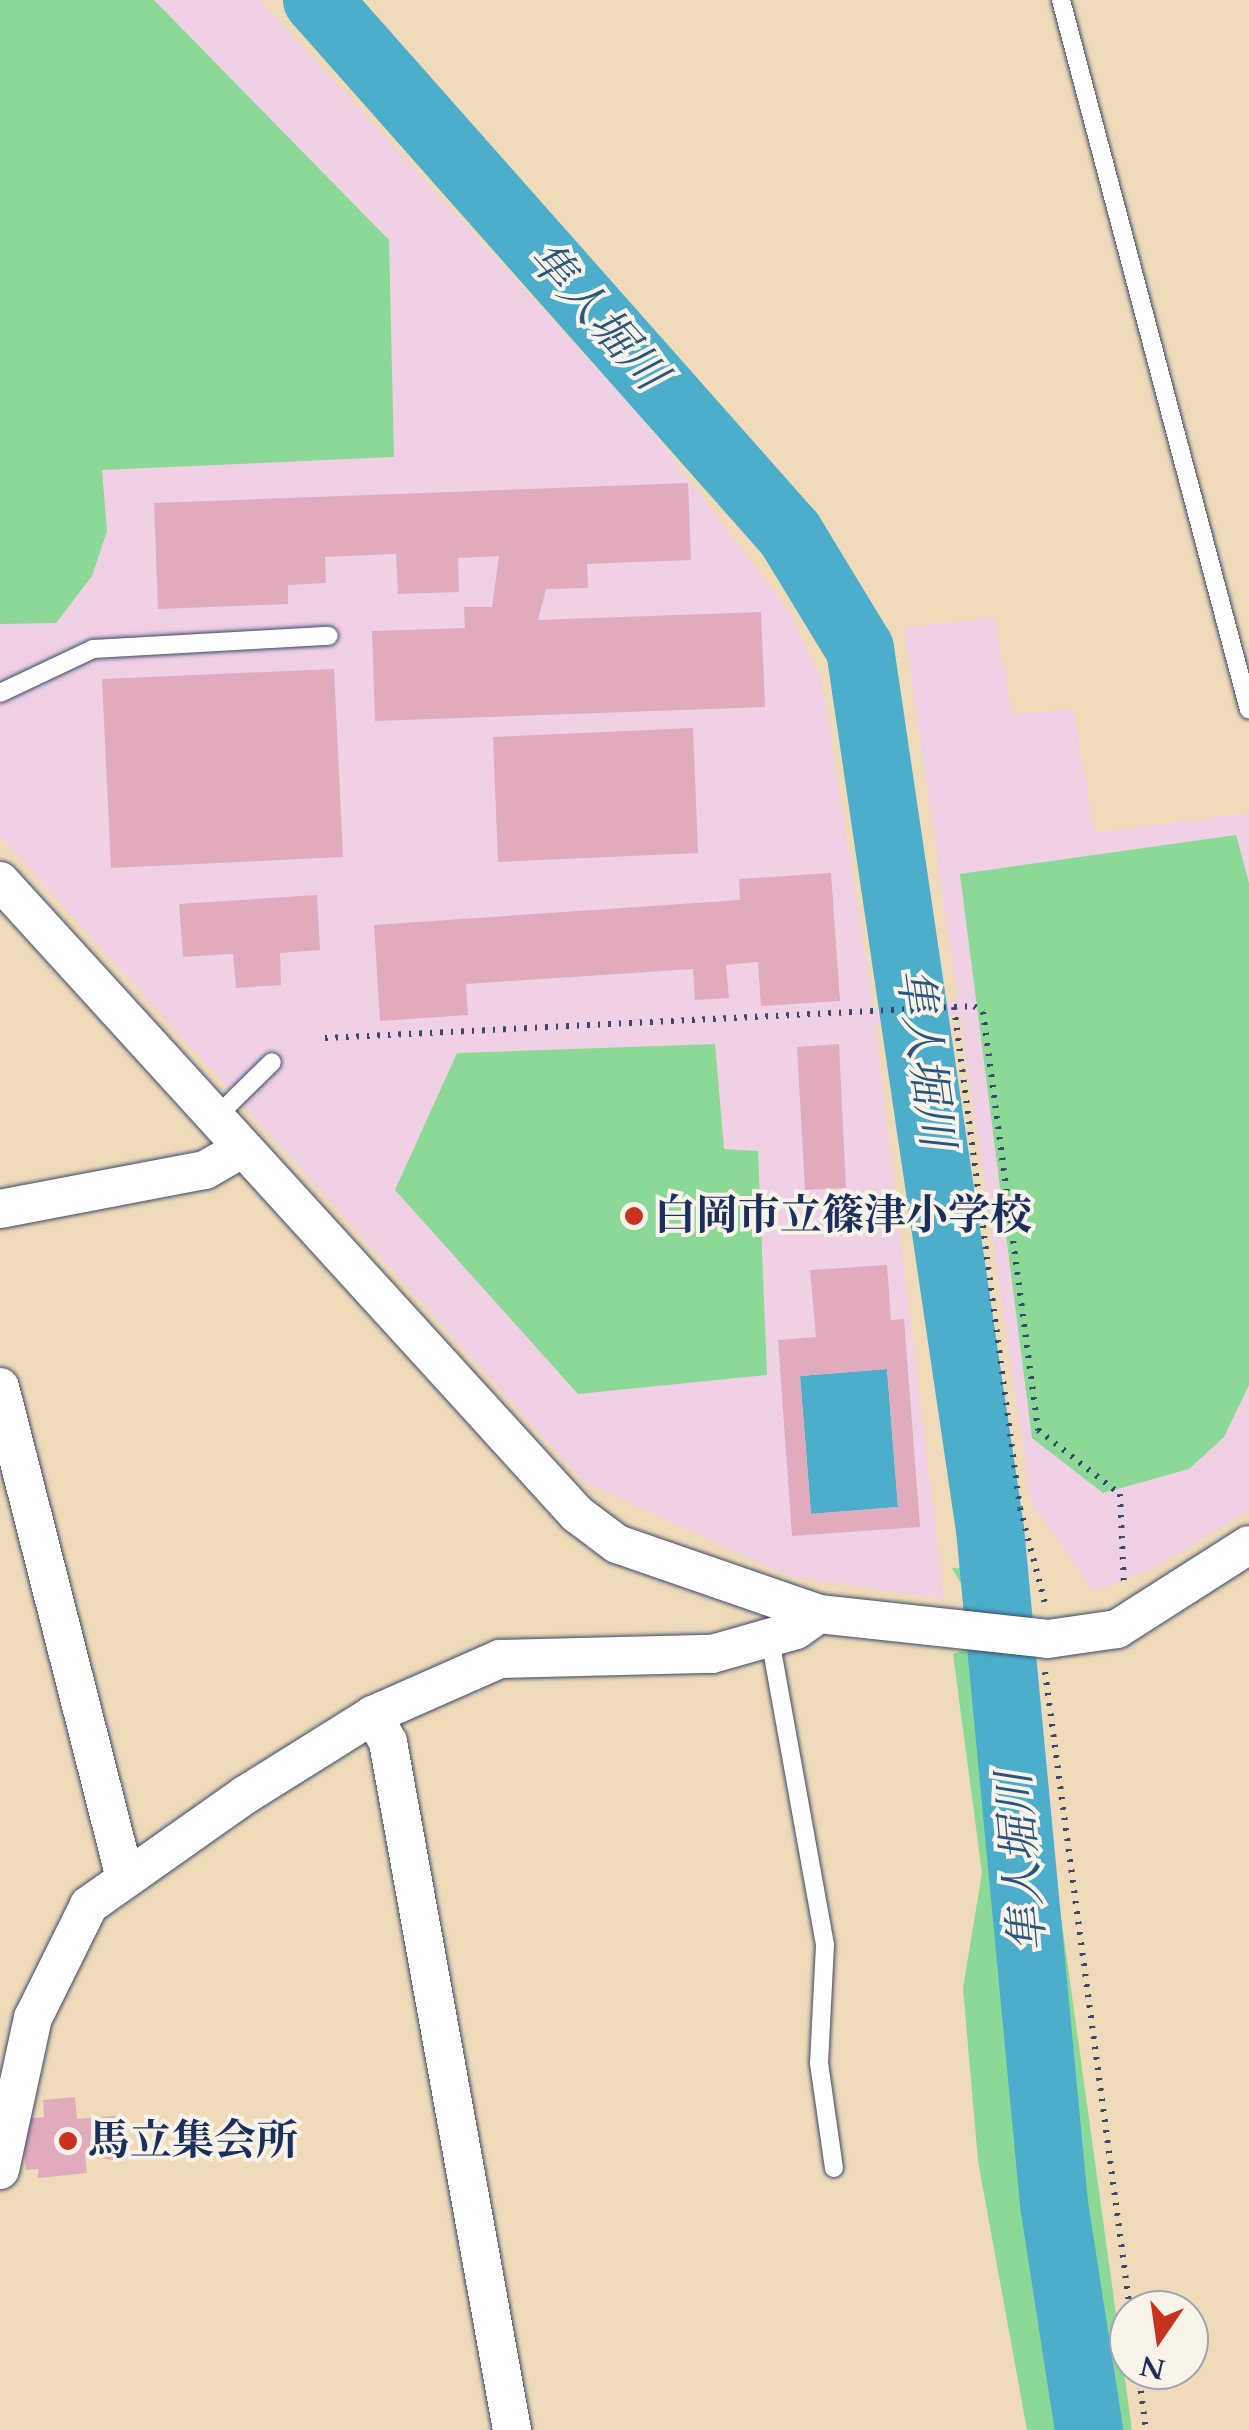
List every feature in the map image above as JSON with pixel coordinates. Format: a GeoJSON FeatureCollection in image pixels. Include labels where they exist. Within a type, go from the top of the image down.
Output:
{"type":"FeatureCollection","features":[{"type":"Feature","properties":{"kind":"street"},"geometry":{"type":"LineString","coordinates":[[0,881],[577,1514],[662,1566],[819,1614],[1041,1640],[1118,1629],[1249,1545]]}},
{"type":"Feature","properties":{"kind":"street"},"geometry":{"type":"LineString","coordinates":[[0,1209],[205,1170],[242,1149]]}},
{"type":"Feature","properties":{"kind":"street"},"geometry":{"type":"LineString","coordinates":[[0,1387],[125,1878]]}},
{"type":"Feature","properties":{"kind":"street"},"geometry":{"type":"LineString","coordinates":[[0,2170],[32,2018],[89,1905],[125,1878],[373,1715],[500,1659],[712,1654],[770,1639],[819,1614]]}},
{"type":"Feature","properties":{"kind":"street"},"geometry":{"type":"LineString","coordinates":[[373,1715],[388,1742],[512,2430]]}},
{"type":"Feature","properties":{"kind":"lane"},"geometry":{"type":"LineString","coordinates":[[1061,0],[1249,710]]}},
{"type":"Feature","properties":{"kind":"lane"},"geometry":{"type":"LineString","coordinates":[[0,694],[93,650],[329,636]]}},
{"type":"Feature","properties":{"kind":"lane"},"geometry":{"type":"LineString","coordinates":[[214,1120],[272,1062]]}},
{"type":"Feature","properties":{"kind":"lane"},"geometry":{"type":"LineString","coordinates":[[770,1639],[825,1945],[818,2064],[834,2168]]}},
{"type":"Feature","properties":{"kind":"path"},"geometry":{"type":"LineString","coordinates":[[952,1007],[1127,2290]]}},
{"type":"Feature","properties":{"kind":"path"},"geometry":{"type":"LineString","coordinates":[[326,1038],[872,1018],[952,1007],[983,1012],[1038,1430],[1120,1494],[1129,1595]]}},
{"type":"Feature","properties":{"kind":"path"},"geometry":{"type":"LineString","coordinates":[[1141,2390],[1146,2430]]}},
{"type":"Feature","properties":{"kind":"shaded area"},"geometry":{"type":"Polygon","coordinates":[[[0,0],[260,0],[643,419],[790,613],[822,681],[874,1009],[958,1000],[904,628],[994,617],[1013,714],[1073,709],[1095,833],[1249,813],[1249,1510],[1157,1567],[1093,1591],[1031,1502],[960,1014],[875,1025],[944,1599],[788,1576],[583,1481],[0,836],[0,0]]]}},
{"type":"Feature","properties":{"kind":"green space"},"geometry":{"type":"Polygon","coordinates":[[[0,0],[154,0],[389,240],[394,457],[102,470],[107,531],[92,576],[56,623],[0,624],[0,0]]]}},
{"type":"Feature","properties":{"kind":"green space"},"geometry":{"type":"Polygon","coordinates":[[[1236,835],[1249,883],[1249,1385],[1224,1437],[1189,1469],[1103,1493],[1032,1438],[960,874],[1236,835]]]}},
{"type":"Feature","properties":{"kind":"green space"},"geometry":{"type":"Polygon","coordinates":[[[715,1044],[724,1149],[758,1151],[767,1375],[578,1394],[395,1190],[457,1053],[715,1044]]]}},
{"type":"Feature","properties":{"kind":"green space"},"geometry":{"type":"Polygon","coordinates":[[[952,1568],[1013,1569],[1113,2290],[1109,2290],[1109,2390],[1126,2390],[1132,2430],[1027,2430],[978,2161],[963,1988],[982,1873],[953,1654],[966,1649],[970,1599],[952,1568]]]}},
{"type":"Feature","properties":{"kind":"water"},"geometry":{"type":"Polygon","coordinates":[[[887,1369],[898,1507],[811,1514],[800,1376],[887,1369]]]}},
{"type":"Feature","properties":{"kind":"building"},"geometry":{"type":"Polygon","coordinates":[[[688,483],[691,560],[587,564],[588,588],[546,589],[538,620],[761,612],[765,707],[375,721],[372,631],[465,628],[464,607],[492,607],[499,556],[458,558],[459,592],[398,594],[396,554],[325,557],[326,583],[288,585],[288,604],[158,609],[154,503],[688,483]]]}},
{"type":"Feature","properties":{"kind":"building"},"geometry":{"type":"Polygon","coordinates":[[[334,669],[343,857],[111,868],[102,679],[334,669]]]}},
{"type":"Feature","properties":{"kind":"building"},"geometry":{"type":"Polygon","coordinates":[[[693,728],[698,853],[498,862],[493,737],[693,728]]]}},
{"type":"Feature","properties":{"kind":"building"},"geometry":{"type":"Polygon","coordinates":[[[831,873],[840,1001],[761,1006],[758,962],[726,965],[729,998],[695,1000],[693,969],[466,984],[468,1015],[380,1021],[374,925],[740,900],[739,879],[831,873]]]}},
{"type":"Feature","properties":{"kind":"building"},"geometry":{"type":"Polygon","coordinates":[[[317,895],[320,950],[280,953],[281,985],[236,988],[233,954],[183,957],[179,904],[317,895]]]}},
{"type":"Feature","properties":{"kind":"building"},"geometry":{"type":"Polygon","coordinates":[[[839,1044],[846,1188],[805,1190],[797,1047],[839,1044]]]}},
{"type":"Feature","properties":{"kind":"building"},"geometry":{"type":"Polygon","coordinates":[[[887,1265],[891,1320],[904,1319],[920,1527],[792,1536],[778,1340],[816,1337],[810,1270],[887,1265]],[[887,1369],[800,1376],[811,1514],[898,1507],[887,1369]]]}},
{"type":"Feature","properties":{"kind":"building"},"geometry":{"type":"Polygon","coordinates":[[[75,2097],[77,2119],[115,2116],[120,2161],[85,2156],[87,2173],[38,2178],[38,2169],[26,2170],[21,2119],[44,2117],[43,2100],[75,2097]]]}},
{"type":"Feature","properties":{"kind":"waterway","name":"隼人堀川"},"geometry":{"type":"LineString","coordinates":[[317,0],[790,534],[860,649],[990,1529],[1054,2204],[1089,2430]]}},
{"type":"Feature","properties":{"kind":"place","name":"白岡市立篠津小学校"},"geometry":{"type":"Point","coordinates":[634,1216]}},
{"type":"Feature","properties":{"kind":"place","name":"馬立集会所"},"geometry":{"type":"Point","coordinates":[68,2141]}}]}
